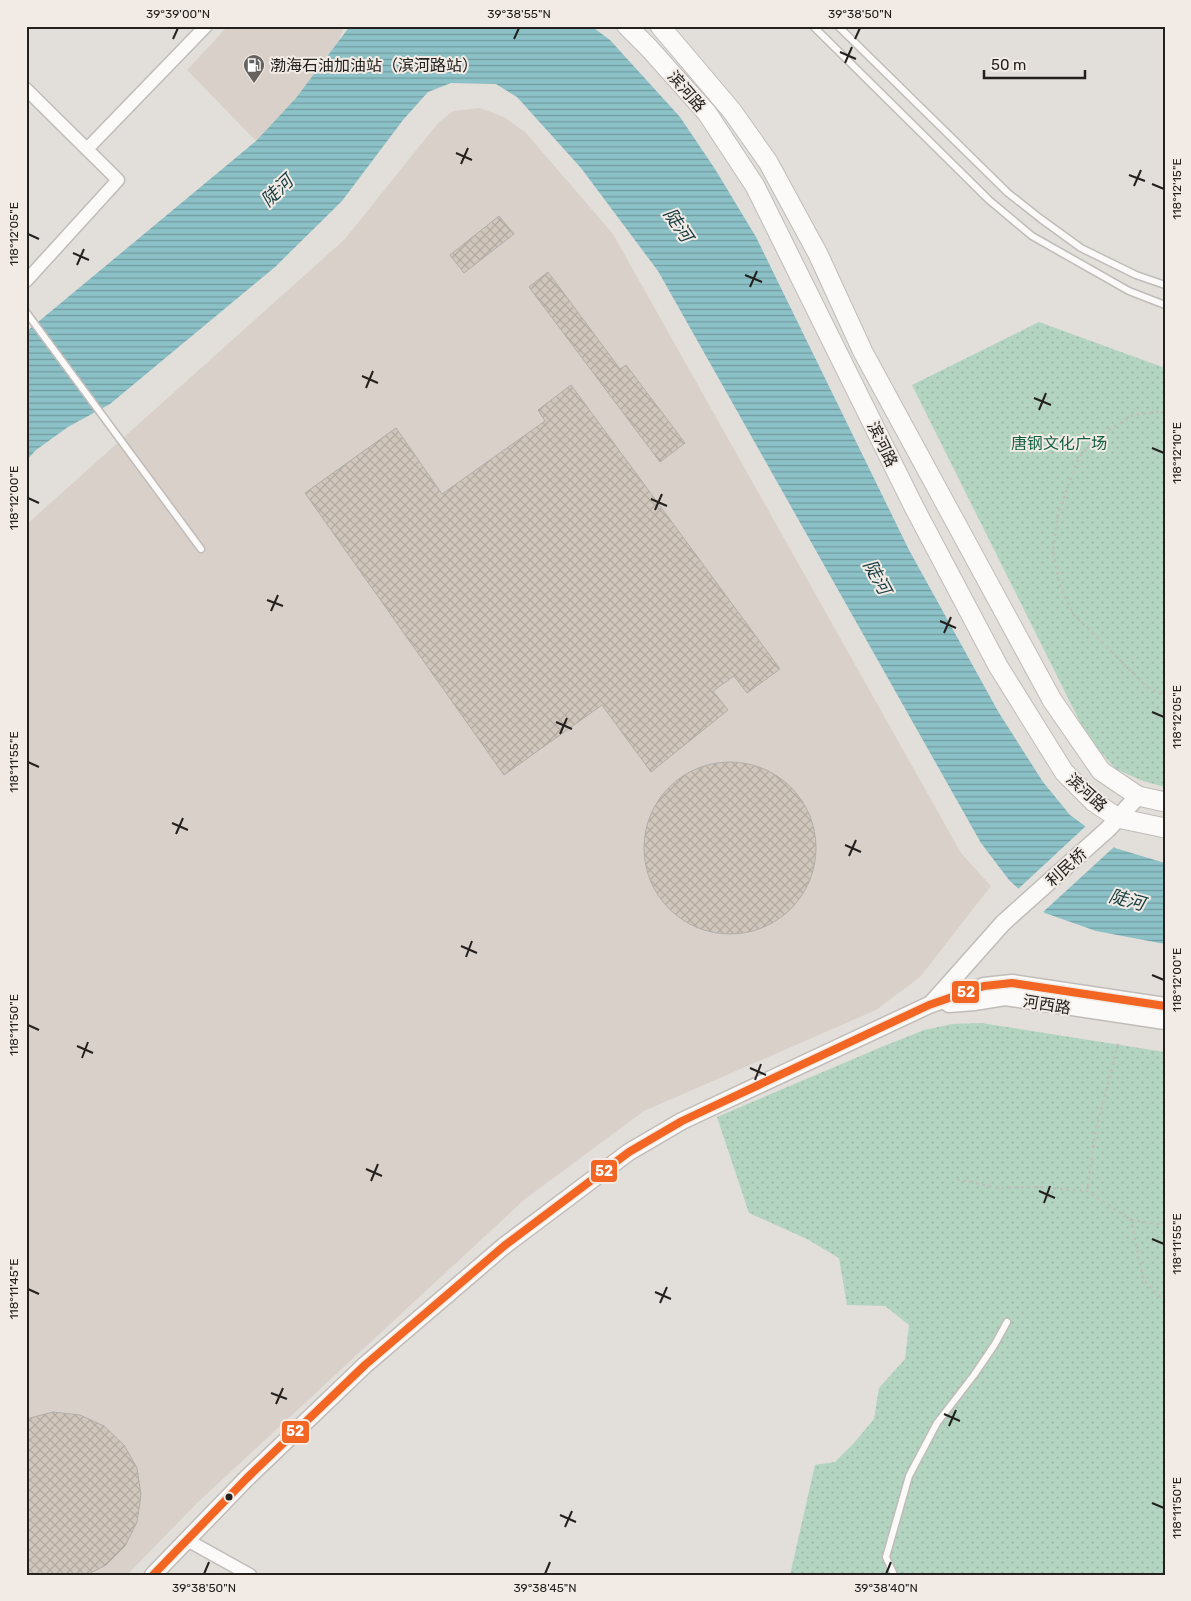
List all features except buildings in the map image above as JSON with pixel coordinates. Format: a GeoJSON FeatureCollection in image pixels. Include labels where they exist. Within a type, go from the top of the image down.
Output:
{"type":"FeatureCollection","features":[{"type":"Feature","properties":{"kind":"main road","name":"滨河路"},"geometry":{"type":"LineString","coordinates":[[626,26],[649,48],[707,114],[755,186],[914,507],[998,666],[1064,772],[1094,802],[1112,824],[1165,828]]}},
{"type":"Feature","properties":{"kind":"main road","name":"滨河路"},"geometry":{"type":"LineString","coordinates":[[660,26],[732,111],[768,162],[818,254],[863,352],[1052,700],[1101,771],[1138,796],[1165,802]]}},
{"type":"Feature","properties":{"kind":"street"},"geometry":{"type":"LineString","coordinates":[[87,149],[206,26]]}},
{"type":"Feature","properties":{"kind":"street"},"geometry":{"type":"LineString","coordinates":[[26,89],[118,180],[26,281]]}},
{"type":"Feature","properties":{"kind":"street","name":"利民桥"},"geometry":{"type":"LineString","coordinates":[[929,1006],[1003,924],[1112,824],[1138,796]]}},
{"type":"Feature","properties":{"kind":"street","name":"河西路"},"geometry":{"type":"LineString","coordinates":[[153,1575],[247,1478],[365,1365],[504,1246],[629,1152],[682,1121],[929,1006],[984,986],[1012,983],[1165,1006]]}},
{"type":"Feature","properties":{"kind":"street","name":"河西路"},"geometry":{"type":"LineString","coordinates":[[929,1006],[1005,997],[1165,1021]]}},
{"type":"Feature","properties":{"kind":"street"},"geometry":{"type":"LineString","coordinates":[[187,1540],[250,1575]]}},
{"type":"Feature","properties":{"kind":"lane"},"geometry":{"type":"LineString","coordinates":[[813,26],[990,200],[1032,236],[1129,291],[1165,305]]}},
{"type":"Feature","properties":{"kind":"lane"},"geometry":{"type":"LineString","coordinates":[[838,26],[1008,194],[1082,248],[1136,275],[1165,285]]}},
{"type":"Feature","properties":{"kind":"lane"},"geometry":{"type":"LineString","coordinates":[[26,312],[201,549]]}},
{"type":"Feature","properties":{"kind":"lane"},"geometry":{"type":"LineString","coordinates":[[894,1575],[886,1556],[909,1476],[937,1423],[974,1375],[1007,1322]]}},
{"type":"Feature","properties":{"kind":"path"},"geometry":{"type":"LineString","coordinates":[[1165,410],[1134,415],[1098,436],[1079,457],[1058,513],[1054,551],[1060,586],[1074,614],[1147,687],[1165,696]]}},
{"type":"Feature","properties":{"kind":"path"},"geometry":{"type":"LineString","coordinates":[[1087,1191],[1096,1134],[1118,1044]]}},
{"type":"Feature","properties":{"kind":"path"},"geometry":{"type":"LineString","coordinates":[[957,1179],[998,1188],[1039,1187],[1087,1191],[1131,1220],[1165,1225]]}},
{"type":"Feature","properties":{"kind":"path"},"geometry":{"type":"LineString","coordinates":[[1131,1220],[1143,1279],[1159,1296],[1165,1298]]}},
{"type":"Feature","properties":{"kind":"shaded area","name":"渤海石油加油站（滨河路站）"},"geometry":{"type":"Polygon","coordinates":[[[228,26],[344,26],[339,41],[296,98],[256,141],[187,70],[228,26]]]}},
{"type":"Feature","properties":{"kind":"shaded area"},"geometry":{"type":"Polygon","coordinates":[[[480,108],[504,117],[526,133],[613,234],[961,853],[991,886],[920,977],[876,1010],[644,1111],[525,1199],[197,1503],[127,1575],[26,1575],[26,525],[345,239],[438,123],[453,111],[480,108]]]}},
{"type":"Feature","properties":{"kind":"green space","name":"唐钢文化广场"},"geometry":{"type":"Polygon","coordinates":[[[1039,322],[1165,368],[1165,787],[1143,781],[1116,769],[1088,738],[912,385],[1039,322]]]}},
{"type":"Feature","properties":{"kind":"green space"},"geometry":{"type":"Polygon","coordinates":[[[981,1023],[1165,1052],[1165,1575],[790,1575],[815,1465],[835,1462],[874,1419],[879,1388],[905,1359],[909,1325],[885,1306],[847,1305],[839,1258],[807,1239],[749,1213],[717,1117],[924,1030],[952,1024],[981,1023]]]}},
{"type":"Feature","properties":{"kind":"water","name":"陡河"},"geometry":{"type":"Polygon","coordinates":[[[350,26],[591,26],[610,40],[680,117],[715,169],[756,237],[909,550],[999,713],[1043,782],[1070,815],[1115,848],[1165,863],[1165,944],[1096,931],[1045,913],[1009,880],[981,843],[658,271],[581,168],[517,97],[496,84],[451,83],[428,92],[403,120],[342,201],[275,267],[110,404],[68,427],[36,450],[26,461],[26,332],[256,141],[296,98],[350,26]]]}},
{"type":"Feature","properties":{"kind":"pier"},"geometry":{"type":"Polygon","coordinates":[[[1087,825],[1114,847],[1042,913],[1017,890],[1087,825]]]}},
{"type":"Feature","properties":{"kind":"transit line","name":"52"},"geometry":{"type":"LineString","coordinates":[[153,1575],[247,1478],[365,1365],[504,1246],[629,1152],[682,1121],[929,1005],[984,986],[1012,983],[1165,1006]]}},
{"type":"Feature","properties":{"kind":"place","name":"渤海石油加油站（滨河路站）"},"geometry":{"type":"Point","coordinates":[254,84]}}]}
